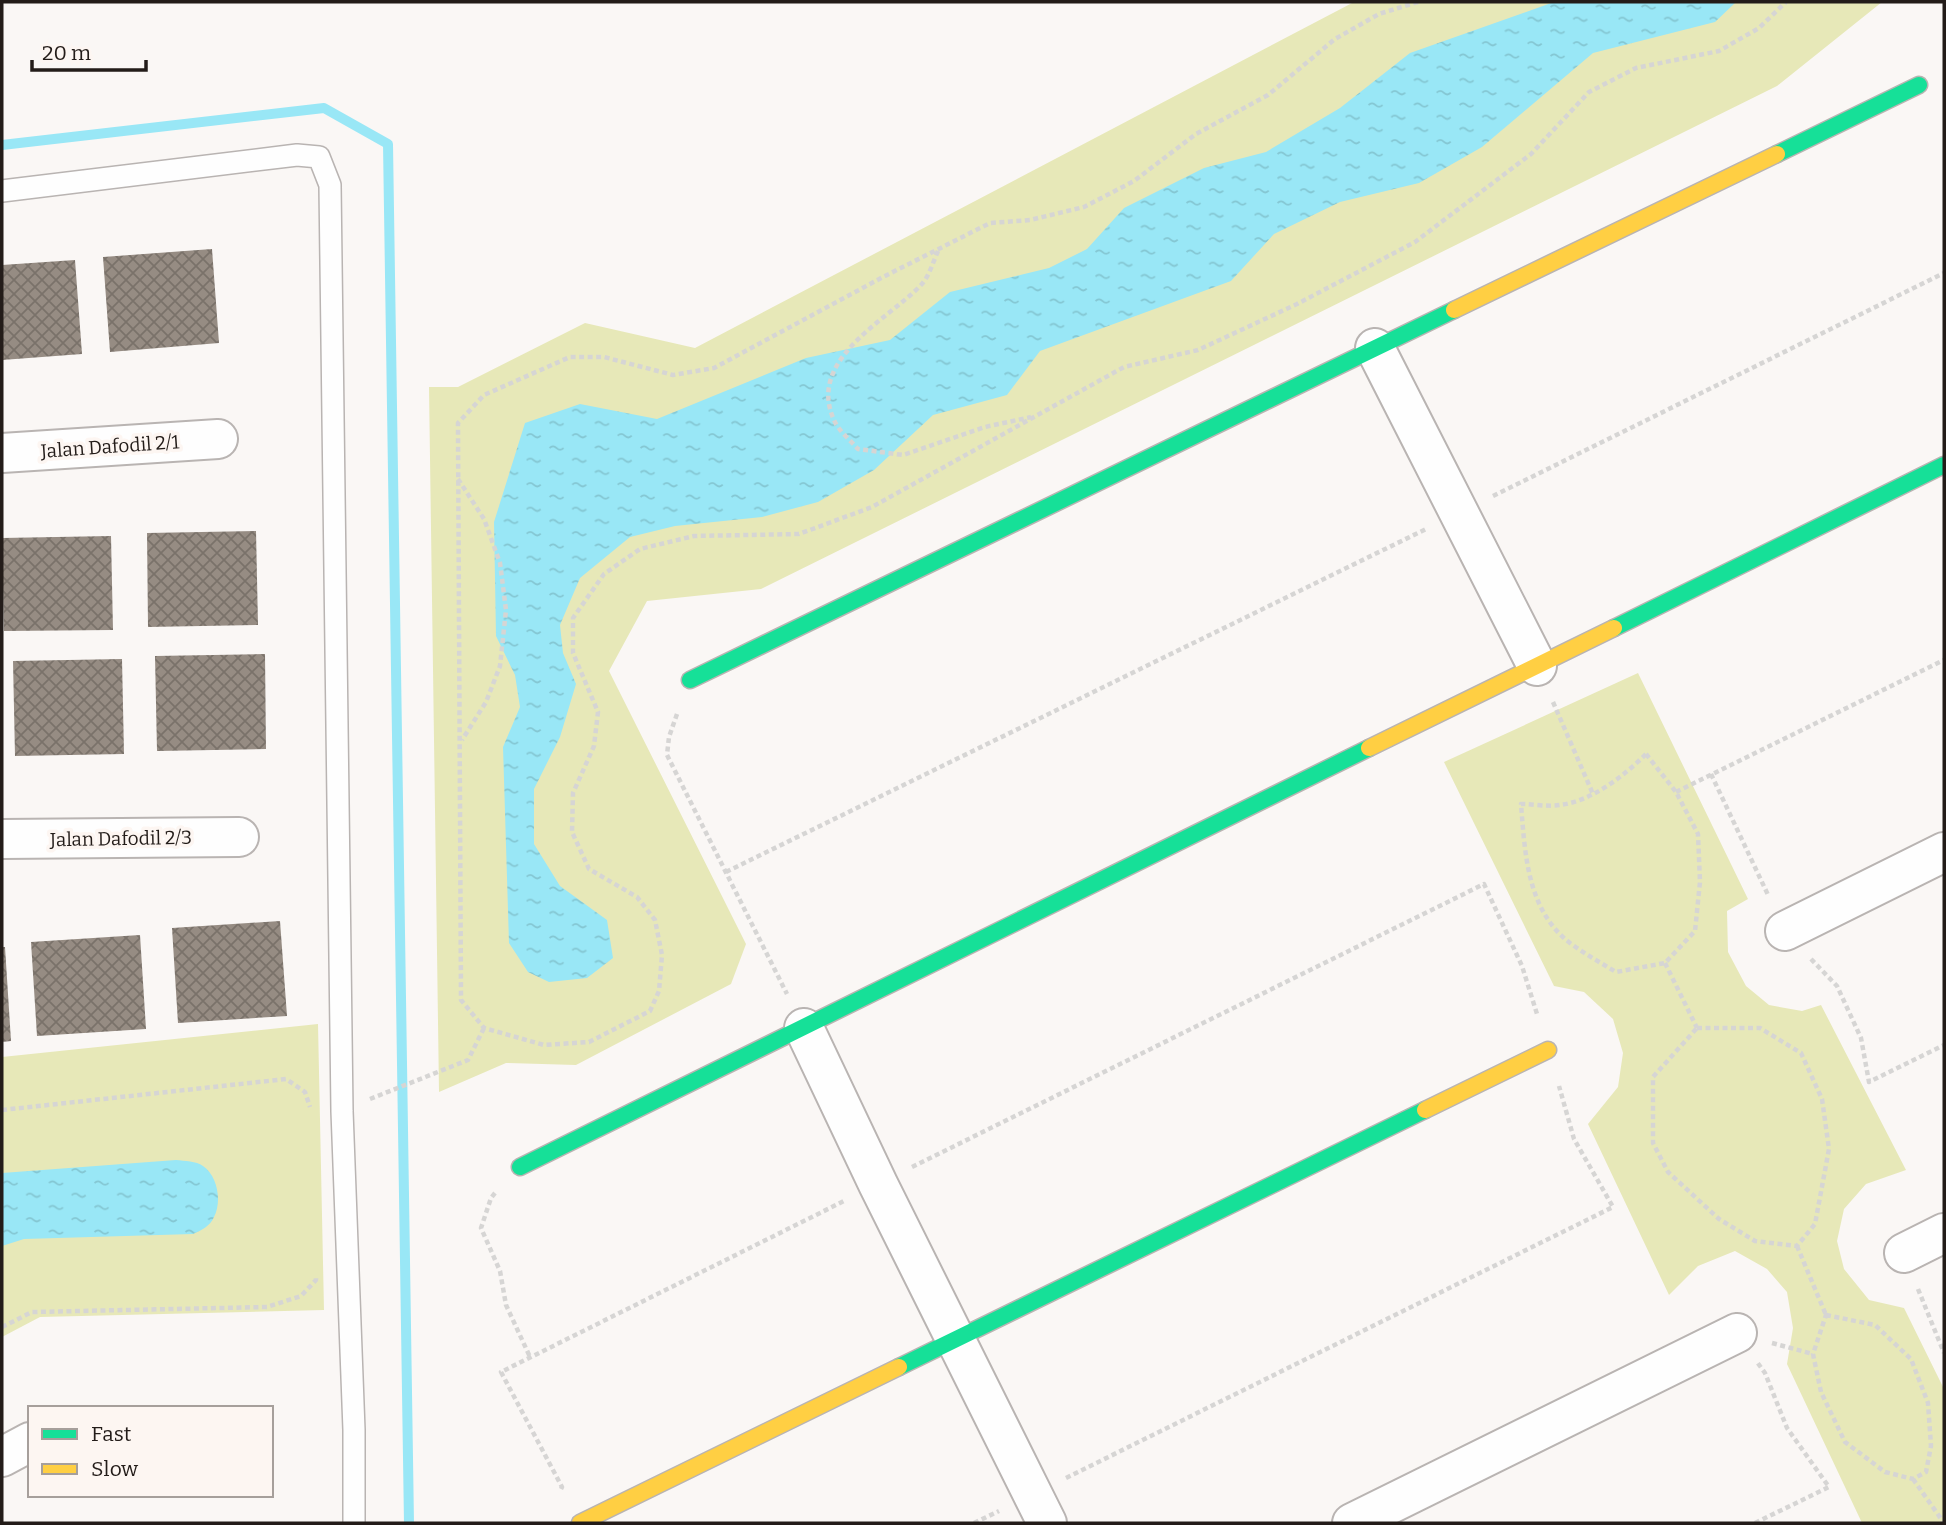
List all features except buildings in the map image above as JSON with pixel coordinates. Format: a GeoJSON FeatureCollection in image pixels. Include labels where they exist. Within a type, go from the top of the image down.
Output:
{"type":"FeatureCollection","features":[{"type":"Feature","properties":{"kind":"street"},"geometry":{"type":"LineString","coordinates":[[690,680],[1919,85]]}},
{"type":"Feature","properties":{"kind":"street"},"geometry":{"type":"LineString","coordinates":[[1375,348],[1537,666]]}},
{"type":"Feature","properties":{"kind":"street","name":"Jalan Dafodil 2/1"},"geometry":{"type":"LineString","coordinates":[[2,453],[218,439]]}},
{"type":"Feature","properties":{"kind":"street"},"geometry":{"type":"LineString","coordinates":[[520,1167],[1944,465]]}},
{"type":"Feature","properties":{"kind":"street","name":"Jalan Dafodil 2/3"},"geometry":{"type":"LineString","coordinates":[[2,839],[239,837]]}},
{"type":"Feature","properties":{"kind":"street"},"geometry":{"type":"LineString","coordinates":[[1785,932],[1944,852]]}},
{"type":"Feature","properties":{"kind":"street"},"geometry":{"type":"LineString","coordinates":[[804,1028],[878,1184],[1040,1509]]}},
{"type":"Feature","properties":{"kind":"street"},"geometry":{"type":"LineString","coordinates":[[580,1523],[1548,1050]]}},
{"type":"Feature","properties":{"kind":"street"},"geometry":{"type":"LineString","coordinates":[[1904,1253],[1944,1233]]}},
{"type":"Feature","properties":{"kind":"street"},"geometry":{"type":"LineString","coordinates":[[1352,1523],[1737,1333]]}},
{"type":"Feature","properties":{"kind":"street"},"geometry":{"type":"LineString","coordinates":[[2,1457],[28,1443]]}},
{"type":"Feature","properties":{"kind":"lane"},"geometry":{"type":"LineString","coordinates":[[2,191],[297,155],[319,157],[330,184],[342,1111],[354,1430],[354,1523]]}},
{"type":"Feature","properties":{"kind":"path"},"geometry":{"type":"LineString","coordinates":[[1418,2],[1379,14],[1335,39],[1268,95],[1196,134],[1134,181],[1084,207],[1030,220],[990,223],[714,368],[673,376],[604,357],[570,357],[484,395],[458,423],[461,1000],[484,1028],[544,1045],[589,1042],[650,1011],[659,991],[662,955],[656,920],[636,897],[589,869],[572,832],[573,793],[594,746],[598,712],[573,653],[573,618],[604,574],[640,549],[694,536],[800,534],[872,508],[1124,367],[1198,350],[1297,304],[1415,242],[1531,154],[1589,92],[1636,68],[1718,51],[1759,28],[1786,2]]}},
{"type":"Feature","properties":{"kind":"path"},"geometry":{"type":"LineString","coordinates":[[939,249],[923,283],[863,334],[837,363],[828,391],[834,420],[858,449],[903,455],[985,427],[1035,416]]}},
{"type":"Feature","properties":{"kind":"path"},"geometry":{"type":"LineString","coordinates":[[726,872],[1944,273]]}},
{"type":"Feature","properties":{"kind":"path"},"geometry":{"type":"LineString","coordinates":[[458,478],[484,519],[500,563],[506,610],[500,666],[486,702],[460,742]]}},
{"type":"Feature","properties":{"kind":"path"},"geometry":{"type":"LineString","coordinates":[[1676,792],[1944,660]]}},
{"type":"Feature","properties":{"kind":"path"},"geometry":{"type":"LineString","coordinates":[[1537,666],[1593,794]]}},
{"type":"Feature","properties":{"kind":"path"},"geometry":{"type":"LineString","coordinates":[[690,680],[669,737],[667,755],[804,1028]]}},
{"type":"Feature","properties":{"kind":"path"},"geometry":{"type":"LineString","coordinates":[[1647,754],[1676,792],[1698,834],[1700,882],[1695,931],[1665,963],[1616,972],[1568,942],[1540,910],[1526,864],[1521,804],[1561,805],[1593,794],[1630,770],[1647,754]]}},
{"type":"Feature","properties":{"kind":"path"},"geometry":{"type":"LineString","coordinates":[[558,1499],[562,1487],[501,1372],[1483,884],[1522,966],[1574,1139],[1613,1207],[1040,1509],[974,1523]]}},
{"type":"Feature","properties":{"kind":"path"},"geometry":{"type":"LineString","coordinates":[[1665,963],[1697,1028]]}},
{"type":"Feature","properties":{"kind":"path"},"geometry":{"type":"LineString","coordinates":[[368,1100],[468,1060],[484,1028]]}},
{"type":"Feature","properties":{"kind":"path"},"geometry":{"type":"LineString","coordinates":[[1697,1028],[1760,1028],[1801,1053],[1822,1099],[1829,1149],[1815,1224],[1797,1246],[1755,1241],[1718,1219],[1668,1172],[1653,1143],[1653,1077],[1697,1028]]}},
{"type":"Feature","properties":{"kind":"path"},"geometry":{"type":"LineString","coordinates":[[2,1110],[286,1079],[305,1092],[311,1112]]}},
{"type":"Feature","properties":{"kind":"path"},"geometry":{"type":"LineString","coordinates":[[520,1167],[491,1198],[481,1228],[500,1271],[506,1305],[530,1357]]}},
{"type":"Feature","properties":{"kind":"path"},"geometry":{"type":"LineString","coordinates":[[1797,1246],[1826,1315],[1813,1354],[1821,1392],[1845,1442],[1885,1472],[1913,1479],[1944,1523]]}},
{"type":"Feature","properties":{"kind":"path"},"geometry":{"type":"LineString","coordinates":[[1904,1253],[1944,1353]]}},
{"type":"Feature","properties":{"kind":"path"},"geometry":{"type":"LineString","coordinates":[[2,1327],[32,1312],[267,1307],[301,1296],[316,1280],[316,1266]]}},
{"type":"Feature","properties":{"kind":"path"},"geometry":{"type":"LineString","coordinates":[[1826,1315],[1875,1325],[1910,1359],[1928,1403],[1931,1446],[1926,1472],[1913,1479]]}},
{"type":"Feature","properties":{"kind":"path"},"geometry":{"type":"LineString","coordinates":[[1737,1333],[1765,1373],[1787,1428],[1829,1487],[1755,1523]]}},
{"type":"Feature","properties":{"kind":"green space"},"geometry":{"type":"Polygon","coordinates":[[[1354,2],[1882,2],[1777,86],[761,589],[647,601],[609,671],[746,944],[731,984],[576,1065],[506,1063],[439,1092],[429,387],[458,387],[585,323],[695,348],[1354,2]]]}},
{"type":"Feature","properties":{"kind":"green space"},"geometry":{"type":"Polygon","coordinates":[[[1638,673],[1748,899],[1727,911],[1728,952],[1746,986],[1769,1005],[1802,1011],[1821,1005],[1906,1170],[1866,1184],[1844,1209],[1837,1241],[1844,1269],[1869,1300],[1904,1308],[1944,1389],[1944,1523],[1862,1523],[1787,1364],[1793,1328],[1787,1292],[1767,1269],[1735,1251],[1698,1266],[1669,1295],[1588,1124],[1618,1087],[1623,1053],[1613,1019],[1584,992],[1554,986],[1444,762],[1638,673]]]}},
{"type":"Feature","properties":{"kind":"green space"},"geometry":{"type":"Polygon","coordinates":[[[318,1024],[324,1310],[40,1317],[2,1337],[2,1057],[318,1024]]]}},
{"type":"Feature","properties":{"kind":"water"},"geometry":{"type":"Polygon","coordinates":[[[1554,2],[1736,2],[1715,22],[1593,53],[1482,147],[1419,183],[1340,202],[1274,234],[1231,281],[1040,351],[1007,395],[933,415],[874,470],[818,502],[762,517],[675,526],[630,537],[580,578],[560,625],[563,653],[576,684],[560,737],[534,789],[534,844],[560,886],[607,920],[613,958],[587,978],[549,982],[528,972],[509,943],[503,747],[520,707],[515,675],[496,636],[494,522],[525,423],[580,404],[657,419],[806,358],[890,340],[950,292],[1049,268],[1087,249],[1124,208],[1204,168],[1266,152],[1340,108],[1410,53],[1554,2]]]}},
{"type":"Feature","properties":{"kind":"water"},"geometry":{"type":"Polygon","coordinates":[[[176,1160],[200,1164],[208,1170],[215,1183],[218,1197],[216,1211],[210,1223],[200,1231],[193,1234],[24,1239],[2,1246],[2,1173],[176,1160]]]}},
{"type":"Feature","properties":{"kind":"waterway"},"geometry":{"type":"LineString","coordinates":[[2,145],[324,108],[388,144],[409,1523]]}},
{"type":"Feature","properties":{"kind":"traffic: fast"},"geometry":{"type":"LineString","coordinates":[[1777,154],[1919,85]]}},
{"type":"Feature","properties":{"kind":"traffic: fast"},"geometry":{"type":"LineString","coordinates":[[690,680],[1454,310]]}},
{"type":"Feature","properties":{"kind":"traffic: fast"},"geometry":{"type":"LineString","coordinates":[[1614,628],[1944,465]]}},
{"type":"Feature","properties":{"kind":"traffic: fast"},"geometry":{"type":"LineString","coordinates":[[520,1167],[1369,748]]}},
{"type":"Feature","properties":{"kind":"traffic: fast"},"geometry":{"type":"LineString","coordinates":[[899,1367],[1425,1110]]}},
{"type":"Feature","properties":{"kind":"traffic: slow"},"geometry":{"type":"LineString","coordinates":[[1454,310],[1777,154]]}},
{"type":"Feature","properties":{"kind":"traffic: slow"},"geometry":{"type":"LineString","coordinates":[[1369,748],[1614,628]]}},
{"type":"Feature","properties":{"kind":"traffic: slow"},"geometry":{"type":"LineString","coordinates":[[1425,1110],[1548,1050]]}},
{"type":"Feature","properties":{"kind":"traffic: slow"},"geometry":{"type":"LineString","coordinates":[[580,1523],[899,1367]]}}]}
